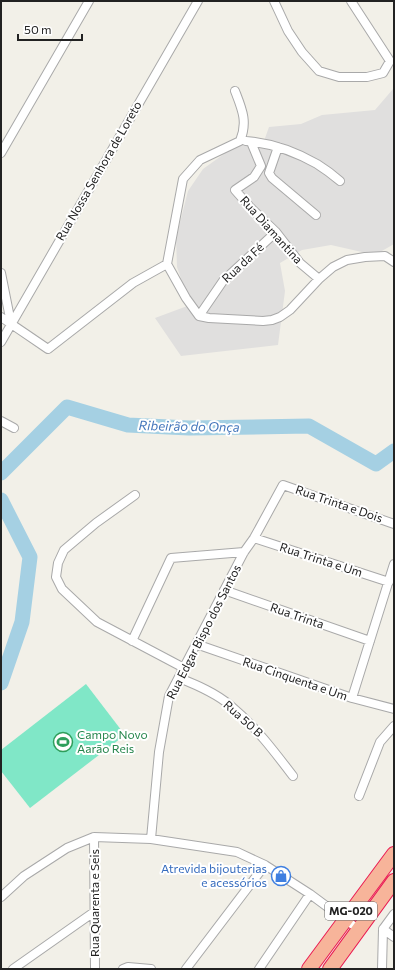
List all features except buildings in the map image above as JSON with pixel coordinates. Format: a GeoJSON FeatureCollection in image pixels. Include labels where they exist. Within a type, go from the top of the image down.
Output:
{"type":"FeatureCollection","features":[{"type":"Feature","properties":{"kind":"highway","name":"MG-020"},"geometry":{"type":"LineString","coordinates":[[309,969],[394,854]]}},
{"type":"Feature","properties":{"kind":"highway","name":"MG-020"},"geometry":{"type":"LineString","coordinates":[[330,969],[394,882]]}},
{"type":"Feature","properties":{"kind":"street"},"geometry":{"type":"LineString","coordinates":[[1,154],[89,1]]}},
{"type":"Feature","properties":{"kind":"street","name":"Rua Nossa Senhora de Loreto"},"geometry":{"type":"LineString","coordinates":[[1,342],[198,1]]}},
{"type":"Feature","properties":{"kind":"street"},"geometry":{"type":"LineString","coordinates":[[274,1],[288,31],[302,52],[319,71],[339,77],[367,77],[383,73],[390,61],[351,1]]}},
{"type":"Feature","properties":{"kind":"street"},"geometry":{"type":"LineString","coordinates":[[235,91],[244,116],[243,133],[240,141]]}},
{"type":"Feature","properties":{"kind":"street"},"geometry":{"type":"LineString","coordinates":[[340,181],[318,164],[290,151],[251,142],[240,141],[200,160],[183,179],[167,264],[186,298],[199,316],[215,319],[272,320],[280,317],[290,310],[319,279],[333,267],[348,260],[364,257],[385,256],[394,262]]}},
{"type":"Feature","properties":{"kind":"street","name":"Rua Diamantina"},"geometry":{"type":"LineString","coordinates":[[251,142],[260,166],[254,176],[235,190],[252,210],[276,232],[297,260],[319,279]]}},
{"type":"Feature","properties":{"kind":"street"},"geometry":{"type":"LineString","coordinates":[[278,147],[270,174],[272,178],[316,215]]}},
{"type":"Feature","properties":{"kind":"street","name":"Rua da Fé"},"geometry":{"type":"LineString","coordinates":[[199,316],[223,281],[276,232]]}},
{"type":"Feature","properties":{"kind":"street"},"geometry":{"type":"LineString","coordinates":[[1,317],[12,323],[48,349],[132,283],[167,264]]}},
{"type":"Feature","properties":{"kind":"street"},"geometry":{"type":"LineString","coordinates":[[1,273],[12,323]]}},
{"type":"Feature","properties":{"kind":"street"},"geometry":{"type":"LineString","coordinates":[[1,421],[14,428]]}},
{"type":"Feature","properties":{"kind":"street","name":"Rua Trinta e Dois"},"geometry":{"type":"LineString","coordinates":[[283,485],[394,524]]}},
{"type":"Feature","properties":{"kind":"street","name":"Rua Edgar Bispo dos Santos"},"geometry":{"type":"LineString","coordinates":[[151,839],[159,752],[169,696],[244,552],[254,538],[283,485]]}},
{"type":"Feature","properties":{"kind":"street"},"geometry":{"type":"LineString","coordinates":[[135,495],[96,523],[64,550],[58,563],[56,577],[62,588],[97,622],[184,668]]}},
{"type":"Feature","properties":{"kind":"street","name":"Rua Trinta e Um"},"geometry":{"type":"LineString","coordinates":[[254,538],[389,582]]}},
{"type":"Feature","properties":{"kind":"street"},"geometry":{"type":"LineString","coordinates":[[132,641],[171,558],[244,552]]}},
{"type":"Feature","properties":{"kind":"street"},"geometry":{"type":"LineString","coordinates":[[352,698],[394,564]]}},
{"type":"Feature","properties":{"kind":"street","name":"Rua Trinta"},"geometry":{"type":"LineString","coordinates":[[224,590],[370,641]]}},
{"type":"Feature","properties":{"kind":"street","name":"Rua Cinquenta e Um"},"geometry":{"type":"LineString","coordinates":[[196,644],[352,698],[394,710]]}},
{"type":"Feature","properties":{"kind":"street","name":"Rua 50 B"},"geometry":{"type":"LineString","coordinates":[[179,678],[201,687],[230,705],[265,738],[293,776]]}},
{"type":"Feature","properties":{"kind":"street"},"geometry":{"type":"LineString","coordinates":[[359,796],[380,742],[394,726]]}},
{"type":"Feature","properties":{"kind":"street"},"geometry":{"type":"LineString","coordinates":[[1,897],[24,876],[67,848],[94,837],[151,839],[237,852],[265,866],[310,894],[359,929]]}},
{"type":"Feature","properties":{"kind":"street","name":"Rua Quarenta e Seis"},"geometry":{"type":"LineString","coordinates":[[94,837],[95,969]]}},
{"type":"Feature","properties":{"kind":"street"},"geometry":{"type":"LineString","coordinates":[[186,969],[265,866]]}},
{"type":"Feature","properties":{"kind":"street"},"geometry":{"type":"LineString","coordinates":[[259,969],[310,894]]}},
{"type":"Feature","properties":{"kind":"street"},"geometry":{"type":"LineString","coordinates":[[13,969],[94,912]]}},
{"type":"Feature","properties":{"kind":"street"},"geometry":{"type":"LineString","coordinates":[[382,969],[383,929],[394,914]]}},
{"type":"Feature","properties":{"kind":"street"},"geometry":{"type":"LineString","coordinates":[[383,929],[394,937]]}},
{"type":"Feature","properties":{"kind":"street"},"geometry":{"type":"LineString","coordinates":[[123,969],[128,967],[151,969]]}},
{"type":"Feature","properties":{"kind":"shaded area"},"geometry":{"type":"Polygon","coordinates":[[[393,89],[394,244],[375,255],[331,245],[302,250],[280,263],[285,291],[278,345],[181,356],[155,318],[190,305],[177,267],[176,238],[188,191],[203,169],[238,144],[264,141],[269,127],[301,124],[322,115],[375,110],[393,89]]]}},
{"type":"Feature","properties":{"kind":"green space","name":"Campo Novo Aarão Reis"},"geometry":{"type":"Polygon","coordinates":[[[86,684],[125,735],[30,808],[1,771],[1,750],[86,684]]]}},
{"type":"Feature","properties":{"kind":"waterway","name":"Ribeirão do Onça"},"geometry":{"type":"LineString","coordinates":[[1,473],[67,407],[128,425],[189,428],[309,426],[376,464],[394,451]]}},
{"type":"Feature","properties":{"kind":"waterway","name":"Ribeirão do Onça"},"geometry":{"type":"LineString","coordinates":[[1,500],[30,557],[22,622],[1,683]]}},
{"type":"Feature","properties":{"kind":"place","name":"Campo Novo Aarão Reis"},"geometry":{"type":"Point","coordinates":[63,742]}},
{"type":"Feature","properties":{"kind":"place","name":"Atrevida bijouterias e acessórios"},"geometry":{"type":"Point","coordinates":[281,876]}}]}
